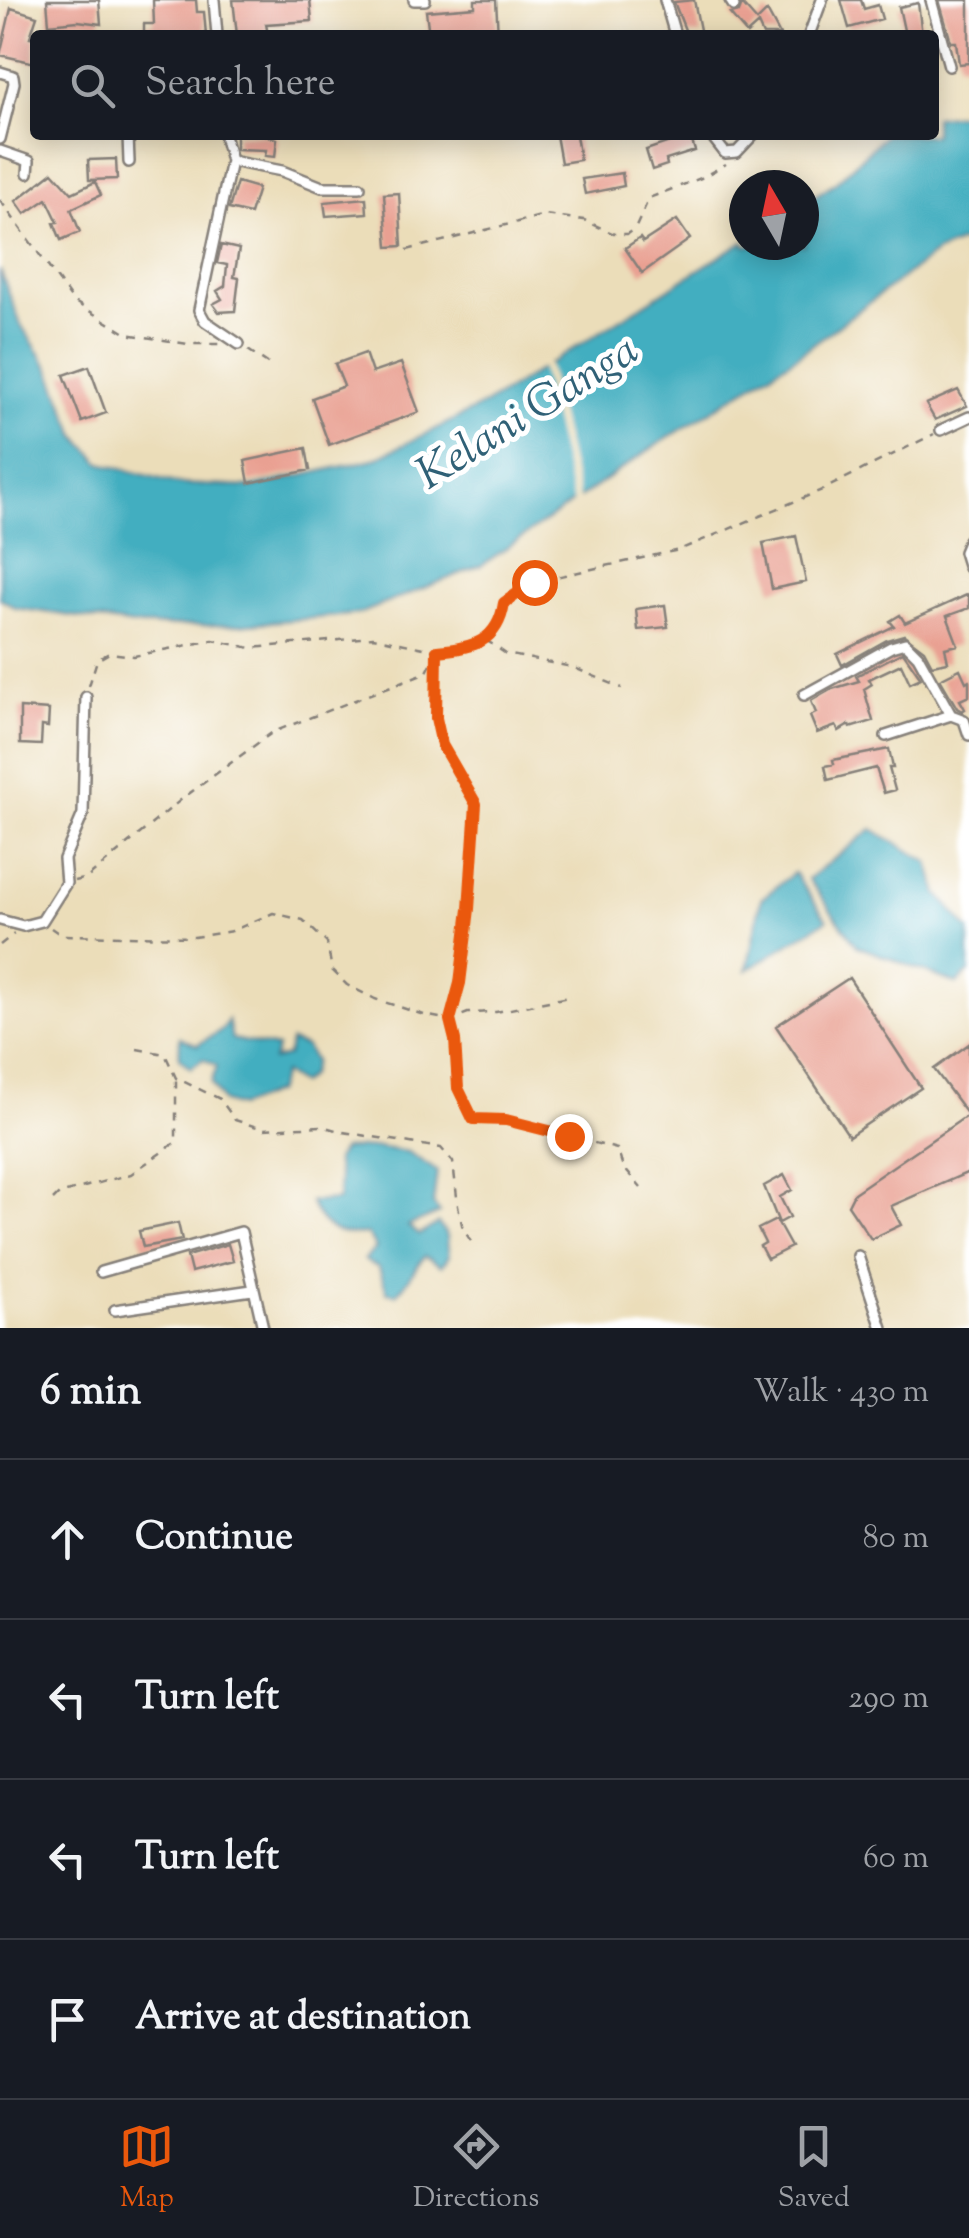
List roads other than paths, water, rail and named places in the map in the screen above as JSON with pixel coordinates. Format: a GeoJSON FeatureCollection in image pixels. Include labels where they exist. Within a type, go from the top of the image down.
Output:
{"type":"FeatureCollection","features":[{"type":"Feature","properties":{"kind":"street"},"geometry":{"type":"LineString","coordinates":[[214,0],[217,30]]}},
{"type":"Feature","properties":{"kind":"street"},"geometry":{"type":"LineString","coordinates":[[414,0],[426,0]]}},
{"type":"Feature","properties":{"kind":"street"},"geometry":{"type":"LineString","coordinates":[[666,0],[674,30]]}},
{"type":"Feature","properties":{"kind":"street"},"geometry":{"type":"LineString","coordinates":[[811,30],[822,0]]}},
{"type":"Feature","properties":{"kind":"street"},"geometry":{"type":"LineString","coordinates":[[931,0],[949,66]]}},
{"type":"Feature","properties":{"kind":"street"},"geometry":{"type":"LineString","coordinates":[[0,72],[13,76],[14,83],[0,139]]}},
{"type":"Feature","properties":{"kind":"street"},"geometry":{"type":"LineString","coordinates":[[128,140],[129,162]]}},
{"type":"Feature","properties":{"kind":"street"},"geometry":{"type":"LineString","coordinates":[[225,140],[231,162],[200,310],[205,320],[239,344]]}},
{"type":"Feature","properties":{"kind":"street"},"geometry":{"type":"LineString","coordinates":[[715,140],[725,152],[737,152],[748,140]]}},
{"type":"Feature","properties":{"kind":"street"},"geometry":{"type":"LineString","coordinates":[[0,151],[29,162],[28,173]]}},
{"type":"Feature","properties":{"kind":"street"},"geometry":{"type":"LineString","coordinates":[[231,162],[282,172],[322,187],[360,186]]}},
{"type":"Feature","properties":{"kind":"street"},"geometry":{"type":"LineString","coordinates":[[941,430],[969,417]]}},
{"type":"Feature","properties":{"kind":"street"},"geometry":{"type":"LineString","coordinates":[[969,540],[964,552],[969,568]]}},
{"type":"Feature","properties":{"kind":"street"},"geometry":{"type":"LineString","coordinates":[[804,694],[905,643],[925,667],[951,716]]}},
{"type":"Feature","properties":{"kind":"street"},"geometry":{"type":"LineString","coordinates":[[0,920],[22,926],[42,921],[66,883],[64,859],[83,814],[86,697]]}},
{"type":"Feature","properties":{"kind":"street"},"geometry":{"type":"LineString","coordinates":[[886,736],[951,716],[966,718],[969,735]]}},
{"type":"Feature","properties":{"kind":"street"},"geometry":{"type":"LineString","coordinates":[[101,1272],[240,1232],[263,1328]]}},
{"type":"Feature","properties":{"kind":"street"},"geometry":{"type":"LineString","coordinates":[[858,1256],[882,1328]]}},
{"type":"Feature","properties":{"kind":"street"},"geometry":{"type":"LineString","coordinates":[[115,1310],[252,1290]]}},
{"type":"Feature","properties":{"kind":"water","name":"Kelani Ganga"},"geometry":{"type":"Polygon","coordinates":[[[969,113],[969,239],[937,252],[797,356],[649,450],[482,565],[359,614],[237,625],[141,626],[16,608],[0,598],[0,270],[21,325],[50,369],[76,435],[101,463],[179,484],[252,487],[374,459],[486,404],[729,250],[729,260],[819,260],[819,193],[880,140],[939,140],[939,116],[969,113]]]}},
{"type":"Feature","properties":{"kind":"water"},"geometry":{"type":"Polygon","coordinates":[[[872,829],[929,862],[938,894],[969,930],[969,972],[957,984],[857,946],[808,879],[872,829]]]}},
{"type":"Feature","properties":{"kind":"water"},"geometry":{"type":"Polygon","coordinates":[[[794,873],[827,920],[747,970],[761,899],[794,873]]]}},
{"type":"Feature","properties":{"kind":"water"},"geometry":{"type":"Polygon","coordinates":[[[228,1020],[232,1039],[277,1048],[273,1060],[287,1056],[291,1041],[306,1047],[314,1061],[310,1075],[300,1084],[283,1073],[276,1092],[239,1107],[223,1102],[211,1083],[217,1066],[203,1059],[191,1068],[179,1058],[180,1037],[197,1045],[223,1029],[228,1020]]]}},
{"type":"Feature","properties":{"kind":"water"},"geometry":{"type":"Polygon","coordinates":[[[377,1147],[408,1152],[437,1171],[433,1204],[440,1213],[408,1226],[419,1235],[438,1223],[447,1236],[449,1256],[442,1266],[425,1256],[396,1294],[387,1292],[379,1268],[364,1260],[376,1248],[367,1234],[332,1230],[310,1202],[338,1200],[335,1160],[343,1149],[377,1147]]]}}]}
